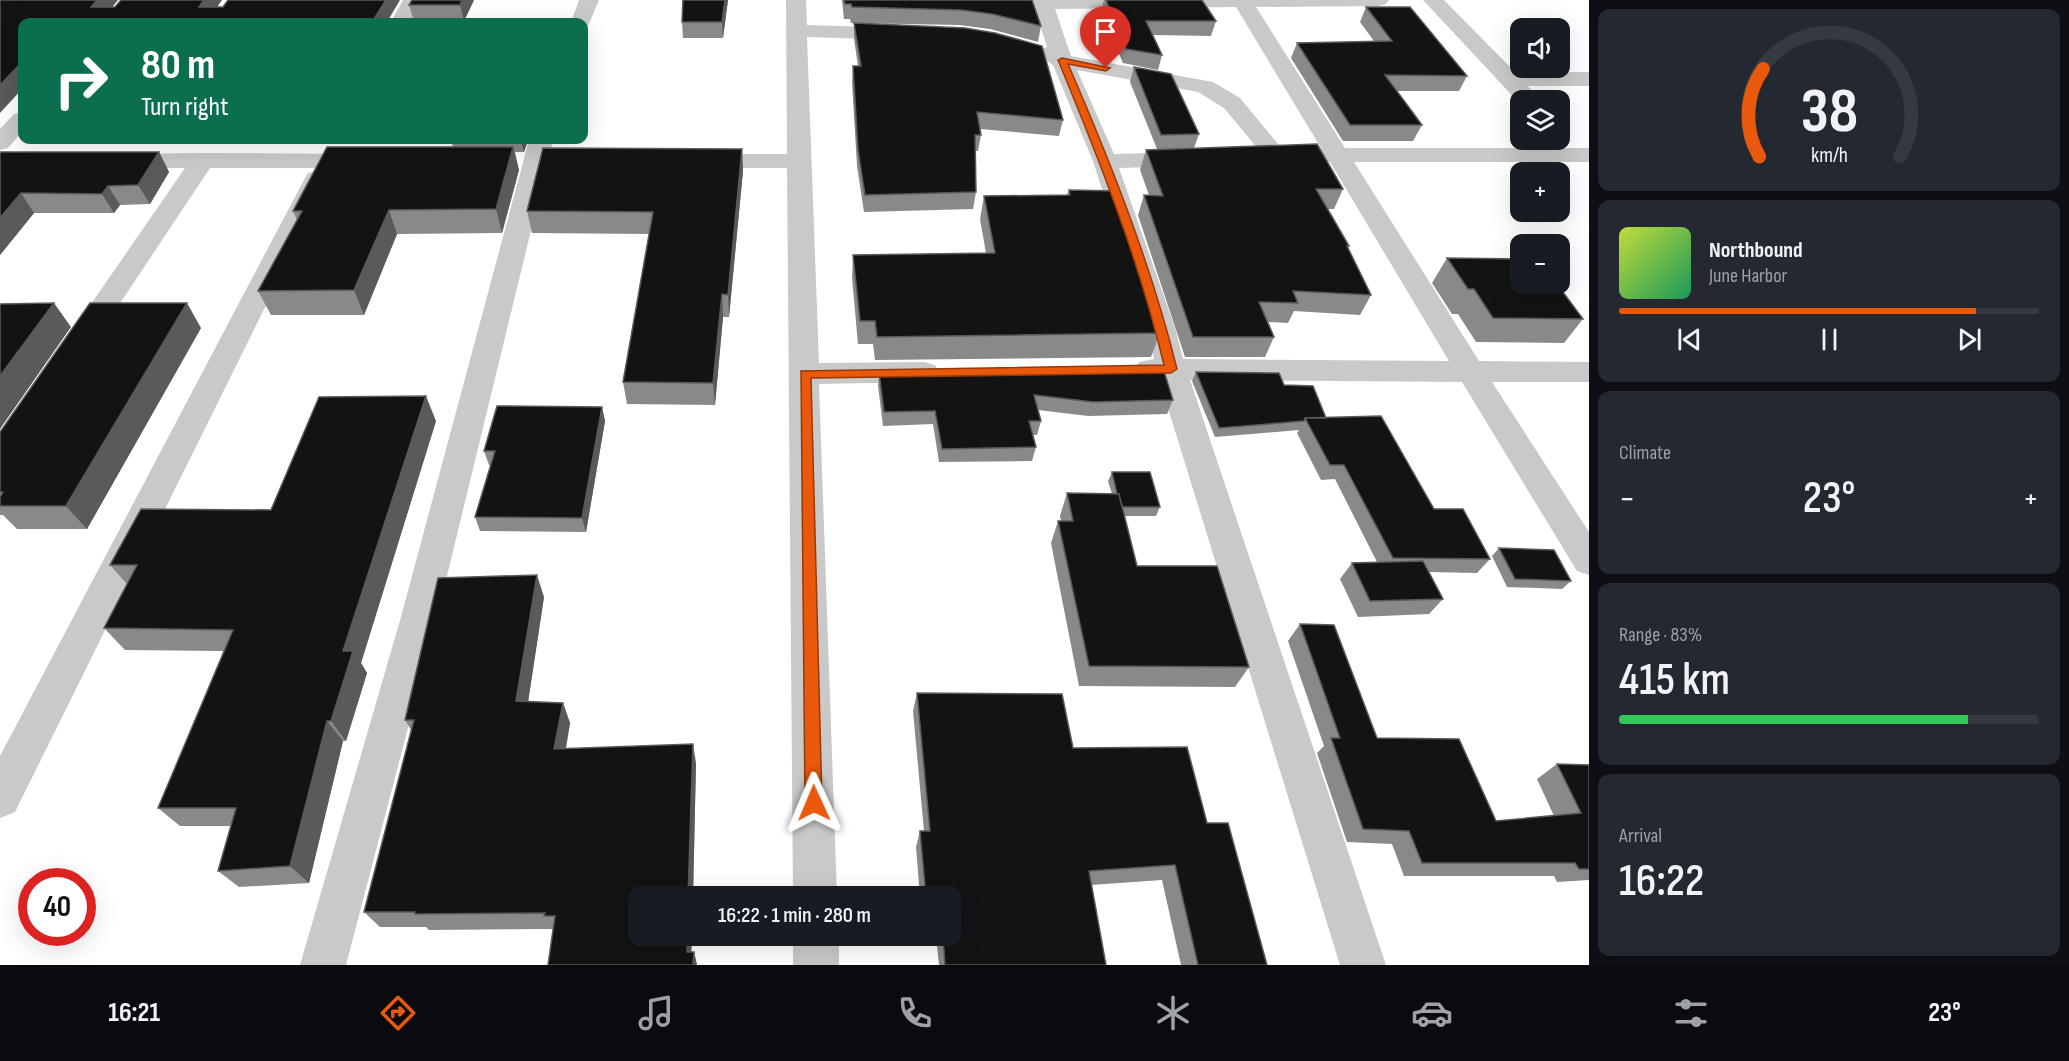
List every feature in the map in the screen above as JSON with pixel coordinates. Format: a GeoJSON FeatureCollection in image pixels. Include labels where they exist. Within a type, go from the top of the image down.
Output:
{"type":"FeatureCollection","features":[{"type":"Feature","properties":{"kind":"street"},"geometry":{"type":"LineString","coordinates":[[403,18],[413,0]]}},
{"type":"Feature","properties":{"kind":"street"},"geometry":{"type":"LineString","coordinates":[[582,18],[589,0]]}},
{"type":"Feature","properties":{"kind":"street"},"geometry":{"type":"LineString","coordinates":[[796,0],[815,886]]}},
{"type":"Feature","properties":{"kind":"street"},"geometry":{"type":"LineString","coordinates":[[1242,0],[1469,372],[1589,561]]}},
{"type":"Feature","properties":{"kind":"street"},"geometry":{"type":"LineString","coordinates":[[1363,965],[1171,369],[1161,328],[1105,161],[1062,60],[1043,2],[1379,0]]}},
{"type":"Feature","properties":{"kind":"street"},"geometry":{"type":"LineString","coordinates":[[1433,0],[1519,90]]}},
{"type":"Feature","properties":{"kind":"street"},"geometry":{"type":"LineString","coordinates":[[796,31],[924,35]]}},
{"type":"Feature","properties":{"kind":"street"},"geometry":{"type":"LineString","coordinates":[[1031,48],[1062,60],[1205,87],[1232,103],[1276,156]]}},
{"type":"Feature","properties":{"kind":"street"},"geometry":{"type":"LineString","coordinates":[[1509,79],[1589,79]]}},
{"type":"Feature","properties":{"kind":"street"},"geometry":{"type":"LineString","coordinates":[[4,155],[18,127]]}},
{"type":"Feature","properties":{"kind":"street"},"geometry":{"type":"LineString","coordinates":[[1570,143],[1586,158]]}},
{"type":"Feature","properties":{"kind":"street"},"geometry":{"type":"LineString","coordinates":[[125,144],[103,161],[202,160],[332,150],[390,161]]}},
{"type":"Feature","properties":{"kind":"street"},"geometry":{"type":"LineString","coordinates":[[0,798],[332,150]]}},
{"type":"Feature","properties":{"kind":"street"},"geometry":{"type":"LineString","coordinates":[[1242,157],[1338,154],[1586,158]]}},
{"type":"Feature","properties":{"kind":"street"},"geometry":{"type":"LineString","coordinates":[[323,965],[420,616],[536,156]]}},
{"type":"Feature","properties":{"kind":"street"},"geometry":{"type":"LineString","coordinates":[[1105,161],[1208,158]]}},
{"type":"Feature","properties":{"kind":"street"},"geometry":{"type":"LineString","coordinates":[[65,362],[202,160]]}},
{"type":"Feature","properties":{"kind":"street"},"geometry":{"type":"LineString","coordinates":[[673,161],[801,161]]}},
{"type":"Feature","properties":{"kind":"street"},"geometry":{"type":"LineString","coordinates":[[1124,370],[1589,372]]}},
{"type":"Feature","properties":{"kind":"street"},"geometry":{"type":"LineString","coordinates":[[805,374],[947,372]]}},
{"type":"Feature","properties":{"kind":"street"},"geometry":{"type":"LineString","coordinates":[[816,946],[816,965]]}},
{"type":"Feature","properties":{"kind":"building"},"geometry":{"type":"Polygon","coordinates":[[[0,0],[97,0],[91,7],[115,7],[121,0],[204,0],[199,7],[223,7],[228,0],[386,0],[375,18],[18,18],[18,66],[0,85],[0,0]]]}},
{"type":"Feature","properties":{"kind":"building"},"geometry":{"type":"Polygon","coordinates":[[[412,0],[462,0],[460,5],[409,5],[412,0]]]}},
{"type":"Feature","properties":{"kind":"building"},"geometry":{"type":"Polygon","coordinates":[[[683,0],[725,0],[722,22],[682,22],[683,0]]]}},
{"type":"Feature","properties":{"kind":"building"},"geometry":{"type":"Polygon","coordinates":[[[844,0],[1032,0],[1041,26],[992,14],[961,10],[852,7],[851,4],[845,4],[844,0]]]}},
{"type":"Feature","properties":{"kind":"building"},"geometry":{"type":"Polygon","coordinates":[[[1106,0],[1202,0],[1216,21],[1146,21],[1162,55],[1126,49],[1106,0]]]}},
{"type":"Feature","properties":{"kind":"building"},"geometry":{"type":"Polygon","coordinates":[[[1366,7],[1410,7],[1467,76],[1385,75],[1422,125],[1350,125],[1297,43],[1392,41],[1366,7]]]}},
{"type":"Feature","properties":{"kind":"building"},"geometry":{"type":"Polygon","coordinates":[[[854,23],[965,28],[995,33],[1042,46],[1063,120],[977,112],[981,135],[975,135],[976,192],[865,195],[858,150],[853,66],[861,66],[854,23]]]}},
{"type":"Feature","properties":{"kind":"building"},"geometry":{"type":"Polygon","coordinates":[[[1134,67],[1171,74],[1199,134],[1161,135],[1134,67]]]}},
{"type":"Feature","properties":{"kind":"building"},"geometry":{"type":"Polygon","coordinates":[[[1317,144],[1343,189],[1316,189],[1349,246],[1347,246],[1371,295],[1293,291],[1298,303],[1259,302],[1274,337],[1193,337],[1144,195],[1163,196],[1146,150],[1317,144]]]}},
{"type":"Feature","properties":{"kind":"building"},"geometry":{"type":"Polygon","coordinates":[[[327,147],[513,147],[496,209],[389,210],[354,290],[258,291],[302,211],[293,211],[327,147]]]}},
{"type":"Feature","properties":{"kind":"building"},"geometry":{"type":"Polygon","coordinates":[[[543,148],[742,149],[728,295],[722,294],[713,383],[623,382],[653,212],[527,211],[543,148]]]}},
{"type":"Feature","properties":{"kind":"building"},"geometry":{"type":"Polygon","coordinates":[[[0,152],[159,152],[138,185],[108,186],[102,194],[21,193],[0,218],[0,152]]]}},
{"type":"Feature","properties":{"kind":"building"},"geometry":{"type":"Polygon","coordinates":[[[1069,190],[1116,191],[1140,261],[1160,333],[877,337],[875,321],[860,321],[853,255],[995,253],[984,196],[1070,195],[1069,190]]]}},
{"type":"Feature","properties":{"kind":"building"},"geometry":{"type":"Polygon","coordinates":[[[1447,258],[1510,259],[1510,294],[1564,294],[1583,319],[1493,318],[1474,289],[1468,289],[1447,258]]]}},
{"type":"Feature","properties":{"kind":"building"},"geometry":{"type":"Polygon","coordinates":[[[54,303],[0,376],[0,304],[54,303]]]}},
{"type":"Feature","properties":{"kind":"building"},"geometry":{"type":"Polygon","coordinates":[[[90,303],[187,303],[66,506],[0,506],[0,497],[3,492],[0,492],[0,432],[90,303]]]}},
{"type":"Feature","properties":{"kind":"building"},"geometry":{"type":"Polygon","coordinates":[[[1163,368],[1173,400],[1093,402],[1034,395],[1041,421],[1029,421],[1036,447],[942,449],[935,411],[884,412],[879,372],[1163,368]]]}},
{"type":"Feature","properties":{"kind":"building"},"geometry":{"type":"Polygon","coordinates":[[[1196,372],[1279,373],[1284,385],[1313,386],[1326,418],[1305,418],[1304,421],[1219,428],[1196,372]]]}},
{"type":"Feature","properties":{"kind":"building"},"geometry":{"type":"Polygon","coordinates":[[[426,396],[343,651],[353,651],[331,721],[327,721],[290,866],[218,871],[236,808],[158,808],[233,630],[104,628],[137,565],[110,565],[141,509],[271,510],[319,397],[426,396]]]}},
{"type":"Feature","properties":{"kind":"building"},"geometry":{"type":"Polygon","coordinates":[[[497,406],[602,407],[582,518],[475,517],[495,451],[484,451],[497,406]]]}},
{"type":"Feature","properties":{"kind":"building"},"geometry":{"type":"Polygon","coordinates":[[[1381,416],[1434,509],[1463,509],[1490,559],[1393,558],[1344,465],[1330,465],[1305,418],[1381,416]]]}},
{"type":"Feature","properties":{"kind":"building"},"geometry":{"type":"Polygon","coordinates":[[[1112,472],[1150,472],[1160,507],[1122,507],[1112,472]]]}},
{"type":"Feature","properties":{"kind":"building"},"geometry":{"type":"Polygon","coordinates":[[[1067,493],[1119,494],[1137,566],[1217,566],[1249,667],[1089,666],[1058,521],[1073,521],[1067,493]]]}},
{"type":"Feature","properties":{"kind":"building"},"geometry":{"type":"Polygon","coordinates":[[[1499,548],[1554,550],[1571,581],[1515,579],[1499,548]]]}},
{"type":"Feature","properties":{"kind":"building"},"geometry":{"type":"Polygon","coordinates":[[[1423,561],[1443,599],[1370,601],[1352,563],[1423,561]]]}},
{"type":"Feature","properties":{"kind":"building"},"geometry":{"type":"Polygon","coordinates":[[[537,575],[516,701],[563,703],[554,749],[693,744],[688,886],[628,886],[628,946],[687,946],[687,952],[694,952],[693,965],[548,965],[555,916],[544,916],[545,913],[364,912],[414,720],[405,720],[438,578],[537,575]]]}},
{"type":"Feature","properties":{"kind":"building"},"geometry":{"type":"Polygon","coordinates":[[[1300,624],[1334,625],[1377,738],[1459,739],[1496,821],[1581,813],[1557,764],[1589,765],[1589,869],[1579,869],[1575,863],[1422,863],[1409,831],[1363,829],[1331,738],[1340,738],[1300,624]]]}},
{"type":"Feature","properties":{"kind":"building"},"geometry":{"type":"Polygon","coordinates":[[[917,693],[1062,694],[1073,748],[1187,747],[1207,823],[1228,823],[1267,965],[1198,965],[1175,865],[1089,871],[1106,965],[945,965],[944,946],[961,946],[961,886],[925,886],[920,831],[930,831],[917,693]]]}},
{"type":"Feature","properties":{"kind":"route"},"geometry":{"type":"LineString","coordinates":[[814,803],[805,374],[1171,369],[1161,328],[1105,161],[1062,60],[1106,68]]}}]}
